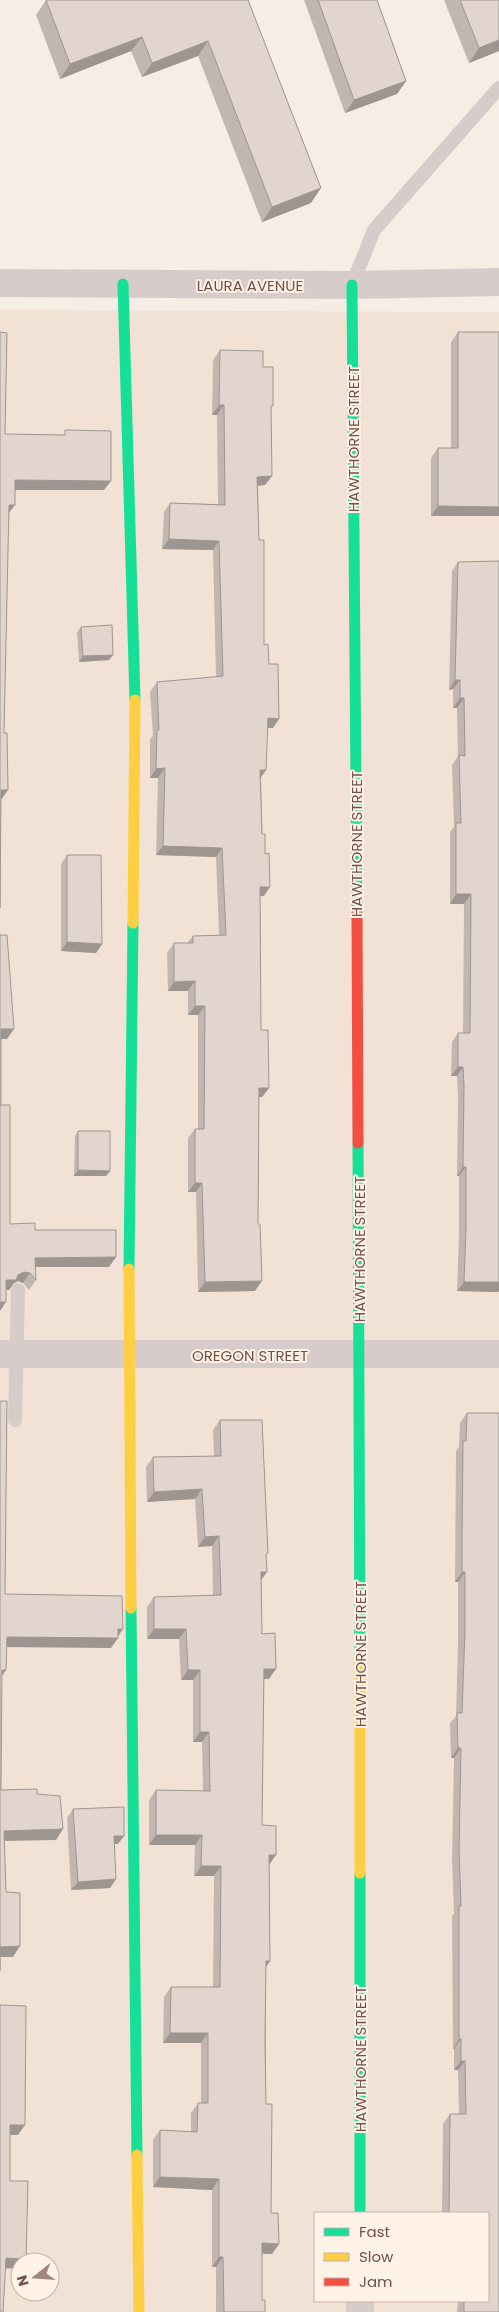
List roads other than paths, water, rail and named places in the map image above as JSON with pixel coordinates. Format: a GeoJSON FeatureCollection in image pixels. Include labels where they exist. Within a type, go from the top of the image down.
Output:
{"type":"FeatureCollection","features":[{"type":"Feature","properties":{"kind":"street","name":"LAURA AVENUE"},"geometry":{"type":"LineString","coordinates":[[0,283],[352,285],[499,282]]}},
{"type":"Feature","properties":{"kind":"street"},"geometry":{"type":"LineString","coordinates":[[124,284],[136,701],[128,1355],[138,2312]]}},
{"type":"Feature","properties":{"kind":"street","name":"HAWTHORNE STREET"},"geometry":{"type":"LineString","coordinates":[[352,285],[360,1356],[360,2212]]}},
{"type":"Feature","properties":{"kind":"street","name":"OREGON STREET"},"geometry":{"type":"LineString","coordinates":[[9,1354],[360,1356],[499,1354]]}},
{"type":"Feature","properties":{"kind":"lane"},"geometry":{"type":"LineString","coordinates":[[352,285],[374,230],[499,88]]}},
{"type":"Feature","properties":{"kind":"lane"},"geometry":{"type":"LineString","coordinates":[[15,1420],[9,1354],[18,1290]]}}]}
